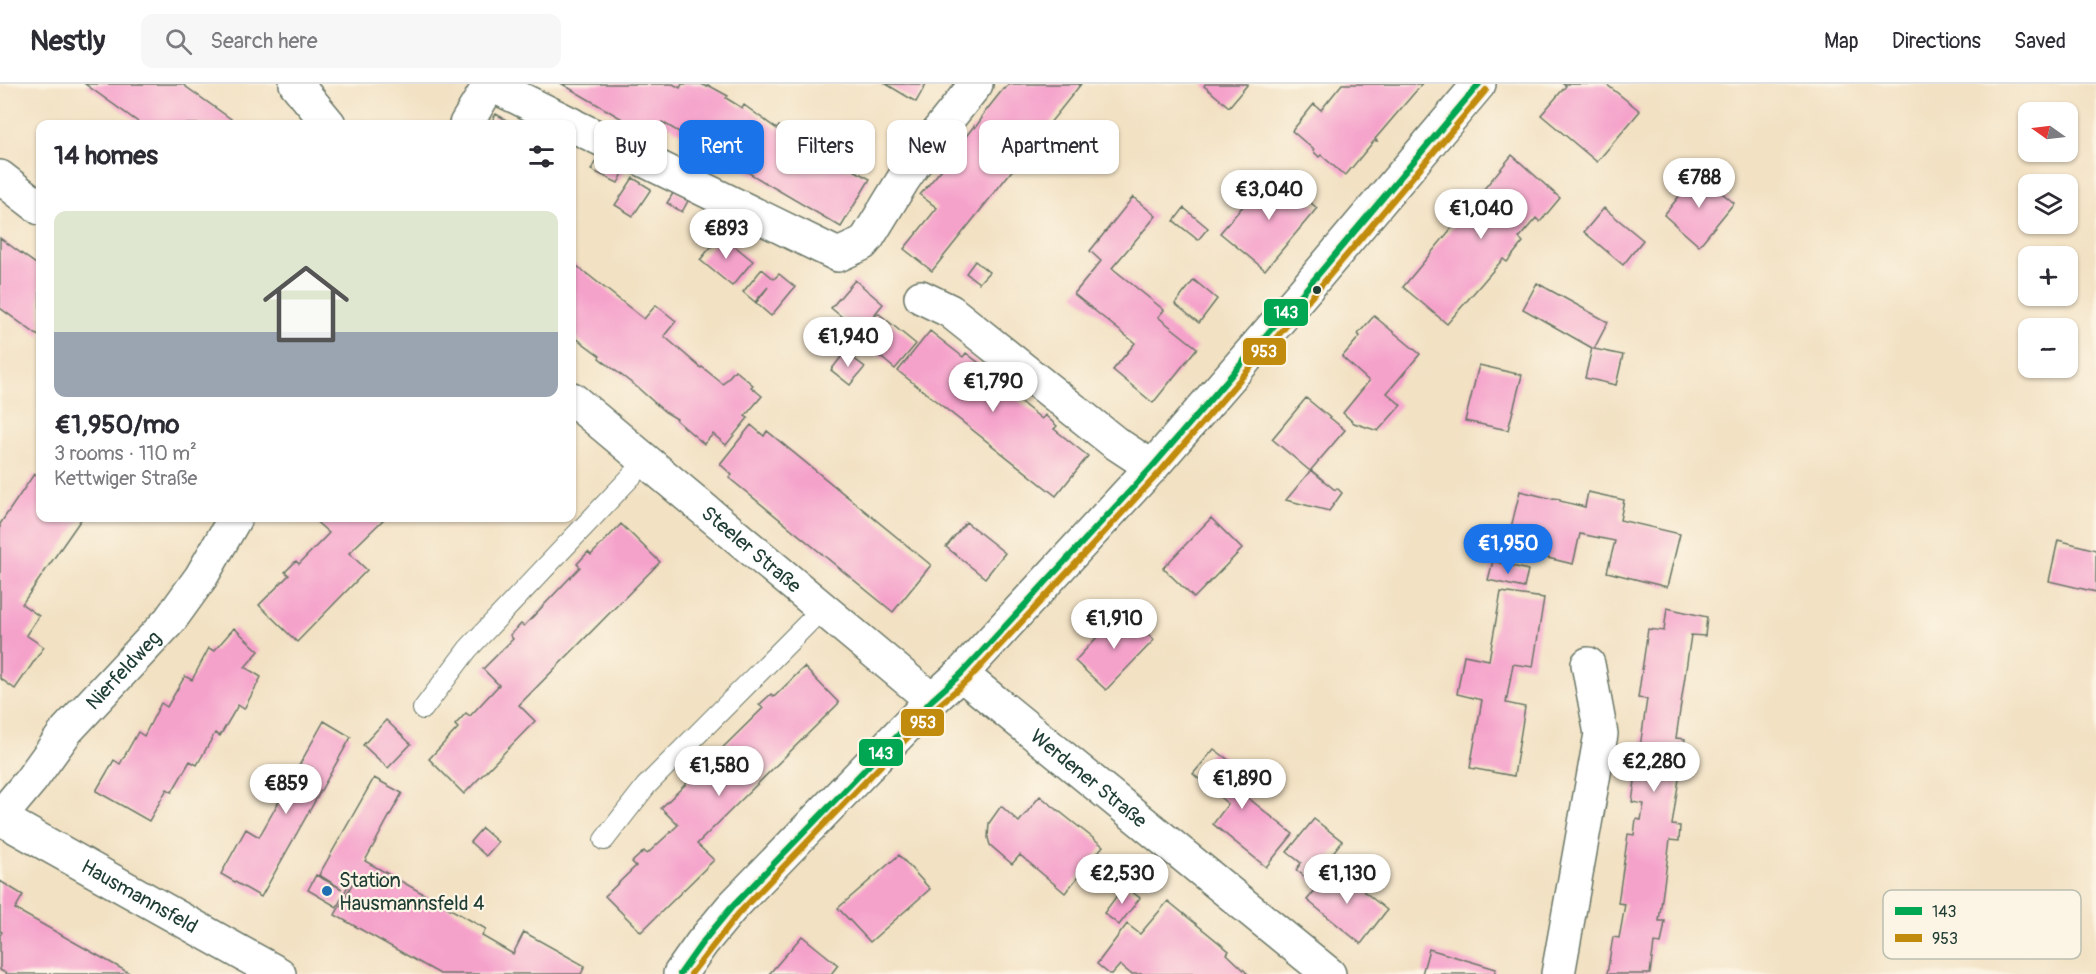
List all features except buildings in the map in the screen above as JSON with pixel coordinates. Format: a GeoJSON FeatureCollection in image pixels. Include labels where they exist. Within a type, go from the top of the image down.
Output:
{"type":"FeatureCollection","features":[{"type":"Feature","properties":{"kind":"street"},"geometry":{"type":"LineString","coordinates":[[296,84],[326,120]]}},
{"type":"Feature","properties":{"kind":"street"},"geometry":{"type":"LineString","coordinates":[[468,120],[490,84],[561,120]]}},
{"type":"Feature","properties":{"kind":"street"},"geometry":{"type":"LineString","coordinates":[[576,127],[838,255],[862,244],[868,237],[928,144],[976,84]]}},
{"type":"Feature","properties":{"kind":"street"},"geometry":{"type":"LineString","coordinates":[[680,974],[731,908],[932,700],[961,674],[1152,467],[1479,84]]}},
{"type":"Feature","properties":{"kind":"street"},"geometry":{"type":"LineString","coordinates":[[0,177],[36,205]]}},
{"type":"Feature","properties":{"kind":"street"},"geometry":{"type":"LineString","coordinates":[[921,297],[950,311],[1114,442],[1152,467]]}},
{"type":"Feature","properties":{"kind":"street","name":"Steeler Straße"},"geometry":{"type":"LineString","coordinates":[[576,403],[932,700]]}},
{"type":"Feature","properties":{"kind":"street","name":"Nierfeldweg"},"geometry":{"type":"LineString","coordinates":[[0,817],[31,780],[67,730],[177,611],[201,577],[233,522]]}},
{"type":"Feature","properties":{"kind":"street"},"geometry":{"type":"LineString","coordinates":[[1558,974],[1601,734],[1588,664]]}},
{"type":"Feature","properties":{"kind":"street","name":"Werdener Straße"},"geometry":{"type":"LineString","coordinates":[[961,674],[1329,974]]}},
{"type":"Feature","properties":{"kind":"street","name":"Hausmannsfeld"},"geometry":{"type":"LineString","coordinates":[[0,817],[279,974]]}},
{"type":"Feature","properties":{"kind":"lane"},"geometry":{"type":"LineString","coordinates":[[423,709],[468,649],[646,461]]}},
{"type":"Feature","properties":{"kind":"lane"},"geometry":{"type":"LineString","coordinates":[[604,840],[646,786],[823,608]]}},
{"type":"Feature","properties":{"kind":"transit line","name":"143"},"geometry":{"type":"LineString","coordinates":[[680,974],[731,908],[932,700],[961,674],[1152,467],[1479,84]]}},
{"type":"Feature","properties":{"kind":"transit line","name":"953"},"geometry":{"type":"LineString","coordinates":[[691,974],[738,914],[938,706],[968,680],[1159,473],[1486,90]]}},
{"type":"Feature","properties":{"kind":"place","name":"Station Hausmannsfeld 4"},"geometry":{"type":"Point","coordinates":[327,891]}}]}
